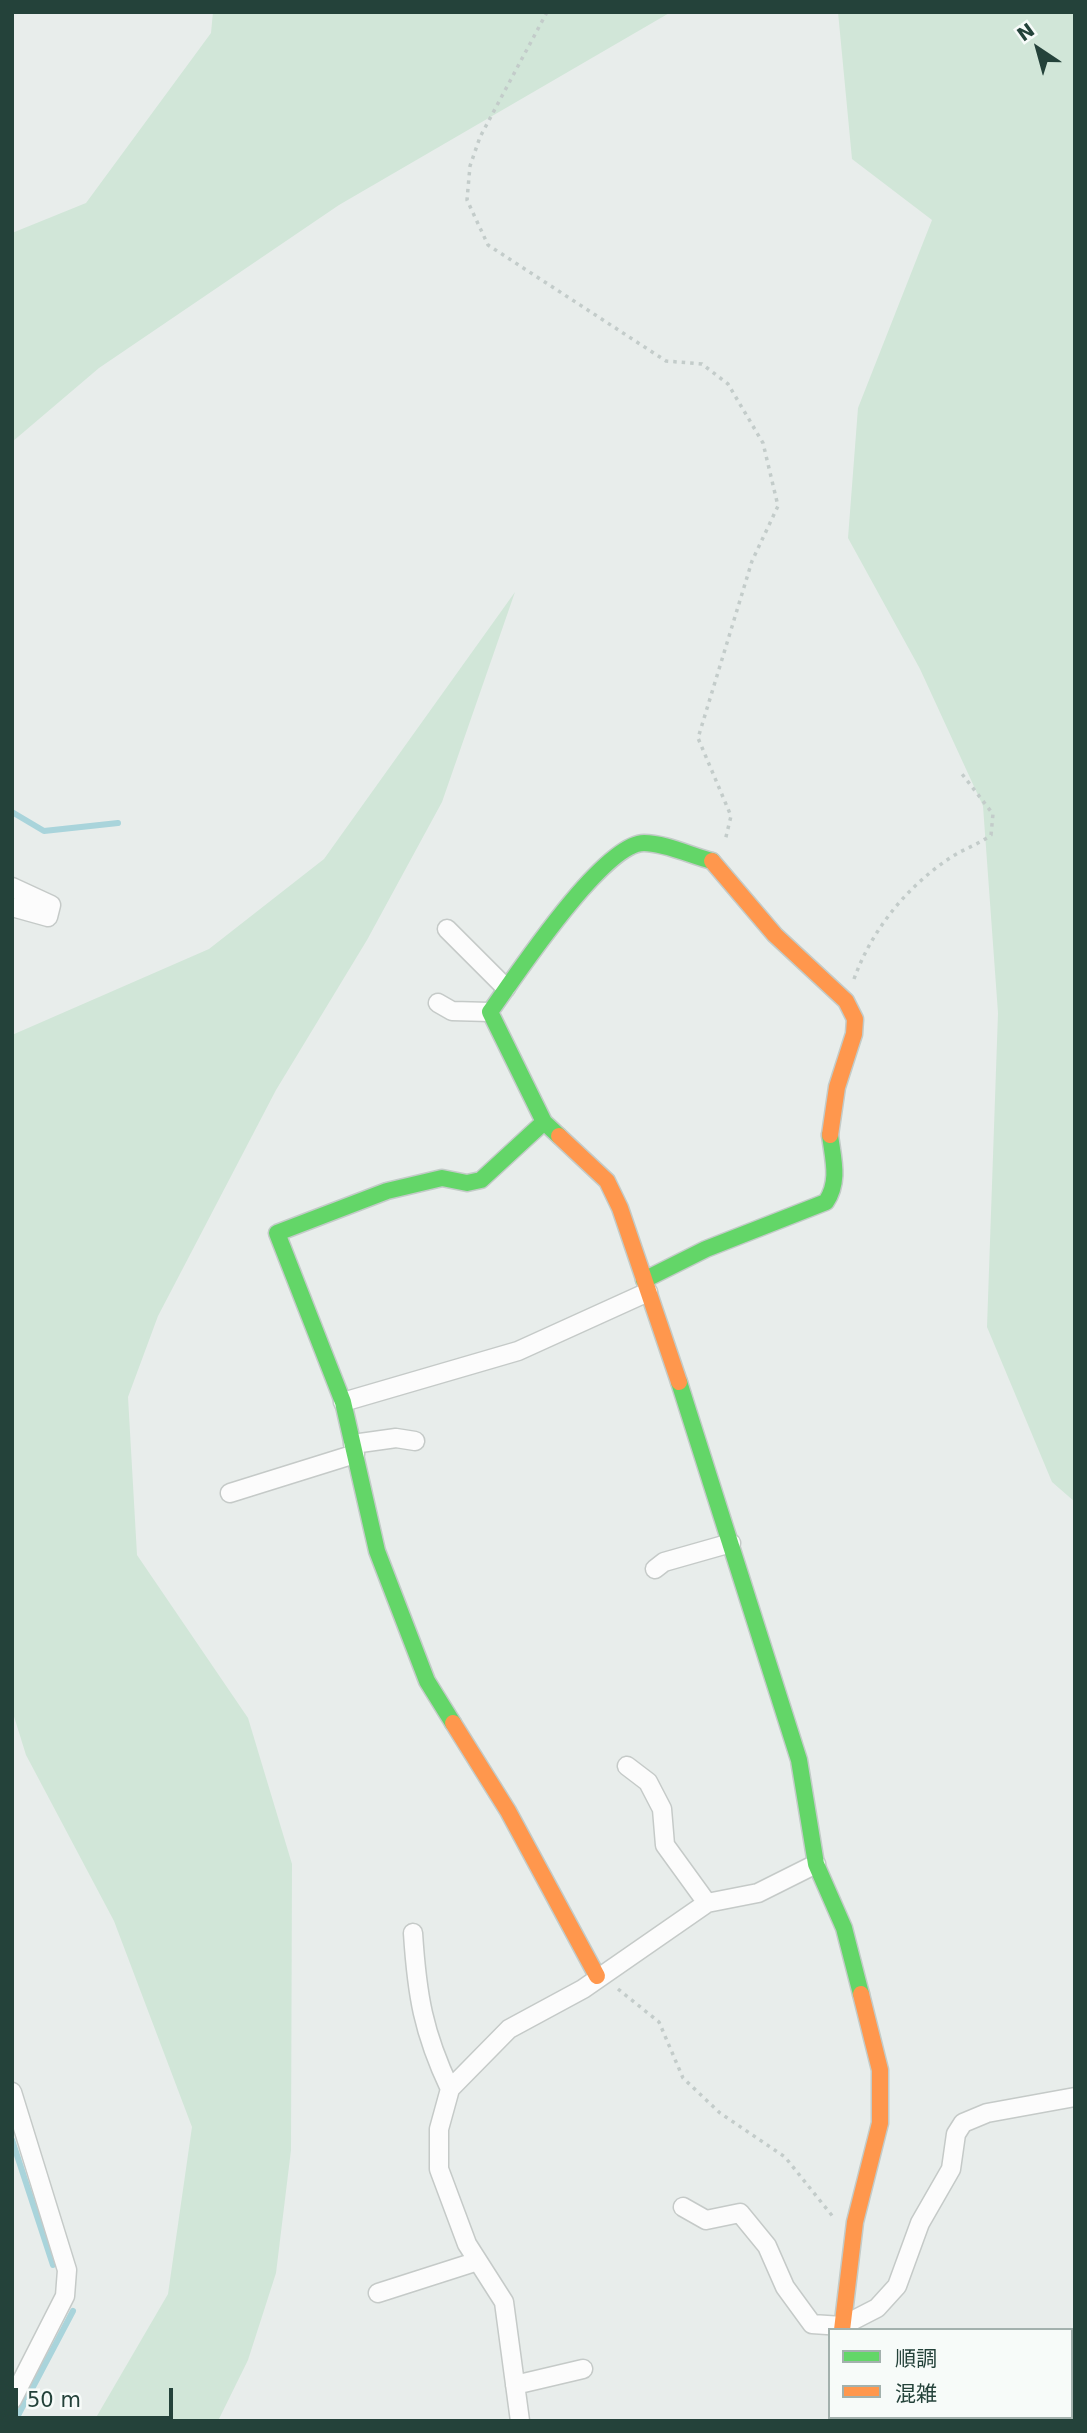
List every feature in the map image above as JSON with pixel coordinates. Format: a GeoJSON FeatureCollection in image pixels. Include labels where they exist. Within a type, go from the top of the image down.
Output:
{"type":"FeatureCollection","features":[{"type":"Feature","properties":{"kind":"street"},"geometry":{"type":"LineString","coordinates":[[344,1402],[518,1352],[646,1286],[706,1249],[826,1202],[834,1190],[829,1126],[837,1087],[854,1034],[855,1018],[846,1001],[775,935],[715,862],[645,843],[625,847],[559,914],[490,1012]]}},
{"type":"Feature","properties":{"kind":"street"},"geometry":{"type":"LineString","coordinates":[[12,887],[51,905],[48,917],[12,907]]}},
{"type":"Feature","properties":{"kind":"street"},"geometry":{"type":"LineString","coordinates":[[447,929],[506,988]]}},
{"type":"Feature","properties":{"kind":"street"},"geometry":{"type":"LineString","coordinates":[[438,1003],[452,1011],[490,1012]]}},
{"type":"Feature","properties":{"kind":"street"},"geometry":{"type":"LineString","coordinates":[[490,1012],[544,1122],[607,1181],[620,1208],[732,1543],[799,1760],[816,1864],[844,1928],[880,2070],[880,2123],[852,2242],[842,2328]]}},
{"type":"Feature","properties":{"kind":"street"},"geometry":{"type":"LineString","coordinates":[[544,1122],[481,1180],[467,1183],[442,1178],[387,1191],[277,1233],[344,1402],[377,1551],[427,1681],[508,1811],[597,1976]]}},
{"type":"Feature","properties":{"kind":"street"},"geometry":{"type":"LineString","coordinates":[[230,1493],[354,1449],[396,1438],[415,1441]]}},
{"type":"Feature","properties":{"kind":"street"},"geometry":{"type":"LineString","coordinates":[[655,1569],[664,1562],[732,1543]]}},
{"type":"Feature","properties":{"kind":"street"},"geometry":{"type":"LineString","coordinates":[[627,1766],[648,1783],[662,1809],[665,1845],[707,1903]]}},
{"type":"Feature","properties":{"kind":"street"},"geometry":{"type":"LineString","coordinates":[[520,2421],[503,2302],[478,2261],[449,2202],[439,2169],[439,2129],[450,2089],[509,2029],[561,2003],[707,1903],[758,1893],[816,1864]]}},
{"type":"Feature","properties":{"kind":"street"},"geometry":{"type":"LineString","coordinates":[[413,1933],[417,1997],[430,2048],[450,2089]]}},
{"type":"Feature","properties":{"kind":"street"},"geometry":{"type":"LineString","coordinates":[[12,2091],[67,2270],[65,2296],[12,2400]]}},
{"type":"Feature","properties":{"kind":"street"},"geometry":{"type":"LineString","coordinates":[[683,2207],[706,2220],[740,2213],[767,2246],[785,2287],[811,2324],[842,2328],[877,2308],[897,2286],[920,2223],[951,2169],[956,2134],[963,2123],[987,2113],[1075,2097]]}},
{"type":"Feature","properties":{"kind":"street"},"geometry":{"type":"LineString","coordinates":[[377,2293],[478,2261]]}},
{"type":"Feature","properties":{"kind":"street"},"geometry":{"type":"LineString","coordinates":[[515,2385],[583,2369]]}},
{"type":"Feature","properties":{"kind":"path"},"geometry":{"type":"LineString","coordinates":[[547,12],[480,137],[470,166],[467,200],[488,245],[666,361],[702,364],[728,384],[762,443],[778,506],[752,561],[698,738],[731,816],[724,844],[715,862]]}},
{"type":"Feature","properties":{"kind":"path"},"geometry":{"type":"LineString","coordinates":[[846,1001],[866,948],[904,895],[954,855],[991,835],[993,814],[962,774]]}},
{"type":"Feature","properties":{"kind":"path"},"geometry":{"type":"LineString","coordinates":[[597,1976],[630,1996],[659,2022],[683,2078],[720,2113],[785,2157],[852,2242]]}},
{"type":"Feature","properties":{"kind":"green space"},"geometry":{"type":"Polygon","coordinates":[[[213,12],[671,12],[339,205],[99,368],[12,442],[12,233],[86,203],[211,33],[213,12]]]}},
{"type":"Feature","properties":{"kind":"green space"},"geometry":{"type":"Polygon","coordinates":[[[838,12],[1075,12],[1075,1502],[1052,1482],[987,1327],[998,1013],[983,806],[920,669],[848,538],[858,408],[932,220],[852,159],[838,12]]]}},
{"type":"Feature","properties":{"kind":"green space"},"geometry":{"type":"Polygon","coordinates":[[[515,592],[442,802],[367,940],[276,1090],[158,1316],[128,1397],[137,1555],[248,1718],[292,1864],[291,2150],[276,2273],[248,2360],[218,2421],[94,2421],[168,2294],[192,2127],[114,1921],[26,1755],[12,1710],[12,1035],[209,949],[324,859],[515,592]]]}},
{"type":"Feature","properties":{"kind":"waterway"},"geometry":{"type":"LineString","coordinates":[[12,812],[44,831],[118,823]]}},
{"type":"Feature","properties":{"kind":"waterway"},"geometry":{"type":"LineString","coordinates":[[12,2140],[53,2265]]}},
{"type":"Feature","properties":{"kind":"waterway"},"geometry":{"type":"LineString","coordinates":[[15,2421],[73,2311]]}},
{"type":"Feature","properties":{"kind":"traffic: fast"},"geometry":{"type":"LineString","coordinates":[[544,1122],[490,1012],[561,914],[606,864],[627,849],[644,843],[652,844],[712,861]]}},
{"type":"Feature","properties":{"kind":"traffic: fast"},"geometry":{"type":"LineString","coordinates":[[453,1723],[427,1681],[377,1551],[343,1402],[277,1233],[387,1191],[442,1178],[467,1183],[481,1180],[544,1122],[559,1136]]}},
{"type":"Feature","properties":{"kind":"traffic: fast"},"geometry":{"type":"LineString","coordinates":[[644,1280],[706,1249],[826,1202],[834,1178],[830,1135]]}},
{"type":"Feature","properties":{"kind":"traffic: fast"},"geometry":{"type":"LineString","coordinates":[[679,1382],[799,1760],[816,1864],[844,1928],[861,1994]]}},
{"type":"Feature","properties":{"kind":"traffic: slow"},"geometry":{"type":"LineString","coordinates":[[712,861],[775,935],[846,1001],[855,1019],[854,1034],[837,1087],[830,1135]]}},
{"type":"Feature","properties":{"kind":"traffic: slow"},"geometry":{"type":"LineString","coordinates":[[559,1136],[607,1181],[620,1208],[679,1382]]}},
{"type":"Feature","properties":{"kind":"traffic: slow"},"geometry":{"type":"LineString","coordinates":[[453,1723],[508,1811],[597,1976]]}},
{"type":"Feature","properties":{"kind":"traffic: slow"},"geometry":{"type":"LineString","coordinates":[[842,2328],[855,2222],[880,2123],[880,2070],[861,1994]]}}]}
